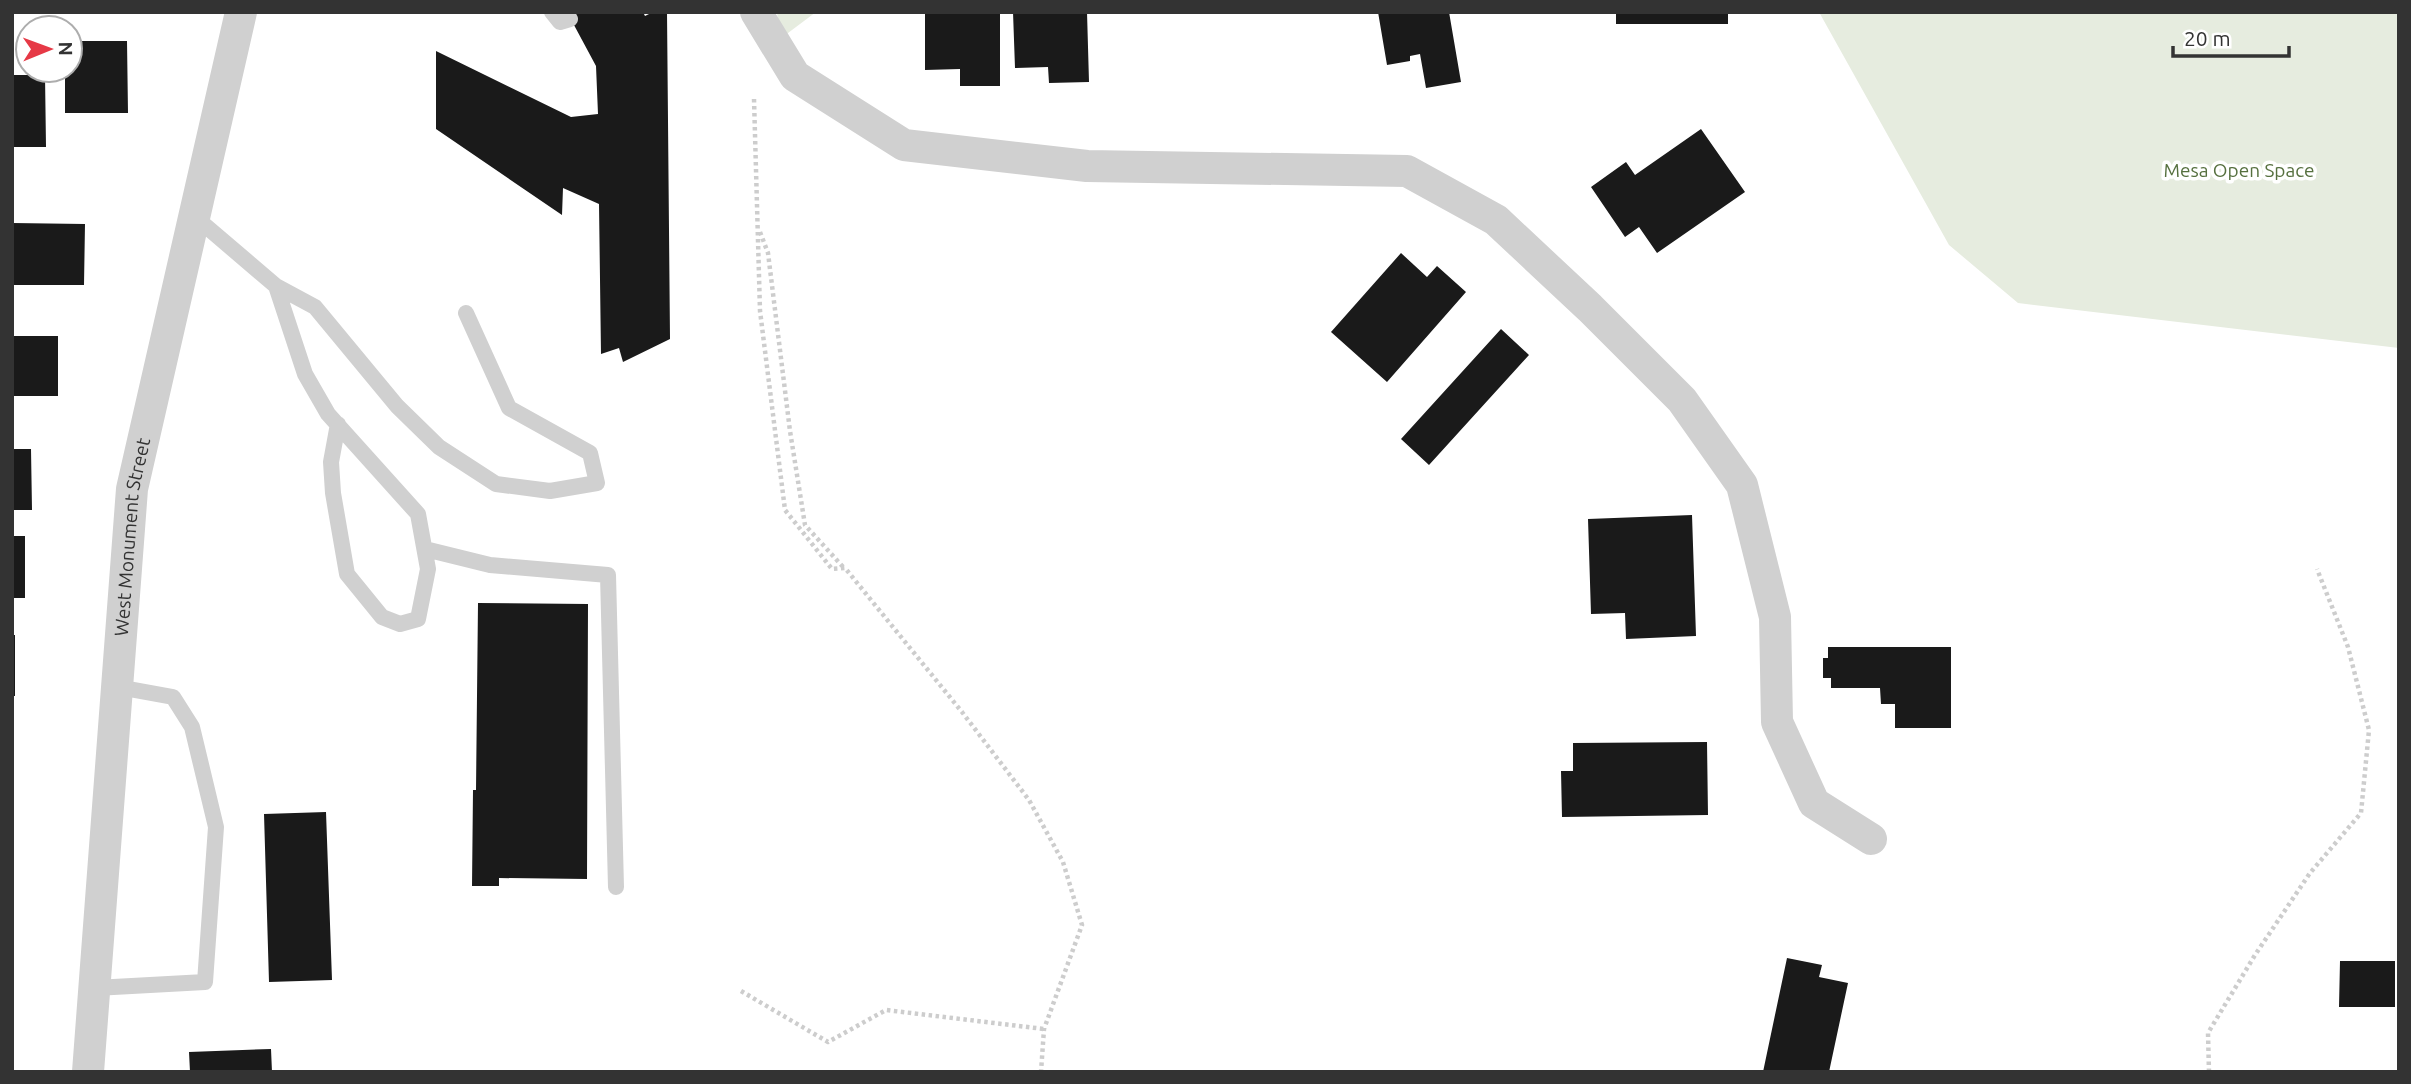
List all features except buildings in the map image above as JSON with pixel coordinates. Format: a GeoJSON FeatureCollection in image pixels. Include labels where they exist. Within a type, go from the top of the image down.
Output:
{"type":"FeatureCollection","features":[{"type":"Feature","properties":{"kind":"street","name":"West Monument Street"},"geometry":{"type":"LineString","coordinates":[[88,1072],[132,489],[241,12]]}},
{"type":"Feature","properties":{"kind":"street"},"geometry":{"type":"LineString","coordinates":[[756,12],[794,76],[904,145],[1087,166],[1407,171],[1496,220],[1590,308],[1682,400],[1742,485],[1775,617],[1777,722],[1814,803],[1871,839]]}},
{"type":"Feature","properties":{"kind":"lane"},"geometry":{"type":"LineString","coordinates":[[552,12],[560,22],[570,19]]}},
{"type":"Feature","properties":{"kind":"lane"},"geometry":{"type":"LineString","coordinates":[[194,216],[276,286],[315,307],[397,406],[439,447],[496,484],[550,492],[597,483],[590,453],[509,408],[466,313]]}},
{"type":"Feature","properties":{"kind":"lane"},"geometry":{"type":"LineString","coordinates":[[276,286],[305,374],[328,414],[338,424],[418,514],[428,569],[418,619],[400,624],[382,617],[347,574],[332,482],[331,462],[338,424]]}},
{"type":"Feature","properties":{"kind":"lane"},"geometry":{"type":"LineString","coordinates":[[425,548],[490,565],[608,575],[616,887]]}},
{"type":"Feature","properties":{"kind":"lane"},"geometry":{"type":"LineString","coordinates":[[95,988],[205,982],[216,827],[192,727],[173,697],[118,687]]}},
{"type":"Feature","properties":{"kind":"path"},"geometry":{"type":"LineString","coordinates":[[754,99],[760,311],[785,510],[832,569],[845,568]]}},
{"type":"Feature","properties":{"kind":"path"},"geometry":{"type":"LineString","coordinates":[[758,227],[768,253],[790,431],[805,525],[845,568],[962,712],[1029,800],[1063,862],[1082,925],[1044,1028],[1041,1072]]}},
{"type":"Feature","properties":{"kind":"path"},"geometry":{"type":"LineString","coordinates":[[2209,1072],[2208,1033],[2255,955],[2310,873],[2361,813],[2369,730],[2348,647],[2317,569]]}},
{"type":"Feature","properties":{"kind":"path"},"geometry":{"type":"LineString","coordinates":[[741,990],[828,1042],[886,1010],[1044,1028]]}},
{"type":"Feature","properties":{"kind":"green space"},"geometry":{"type":"Polygon","coordinates":[[[777,12],[816,12],[780,39],[777,12]]]}},
{"type":"Feature","properties":{"kind":"green space","name":"Mesa Open Space"},"geometry":{"type":"Polygon","coordinates":[[[1819,12],[2399,12],[2399,348],[2018,303],[1949,245],[1819,12]]]}}]}
